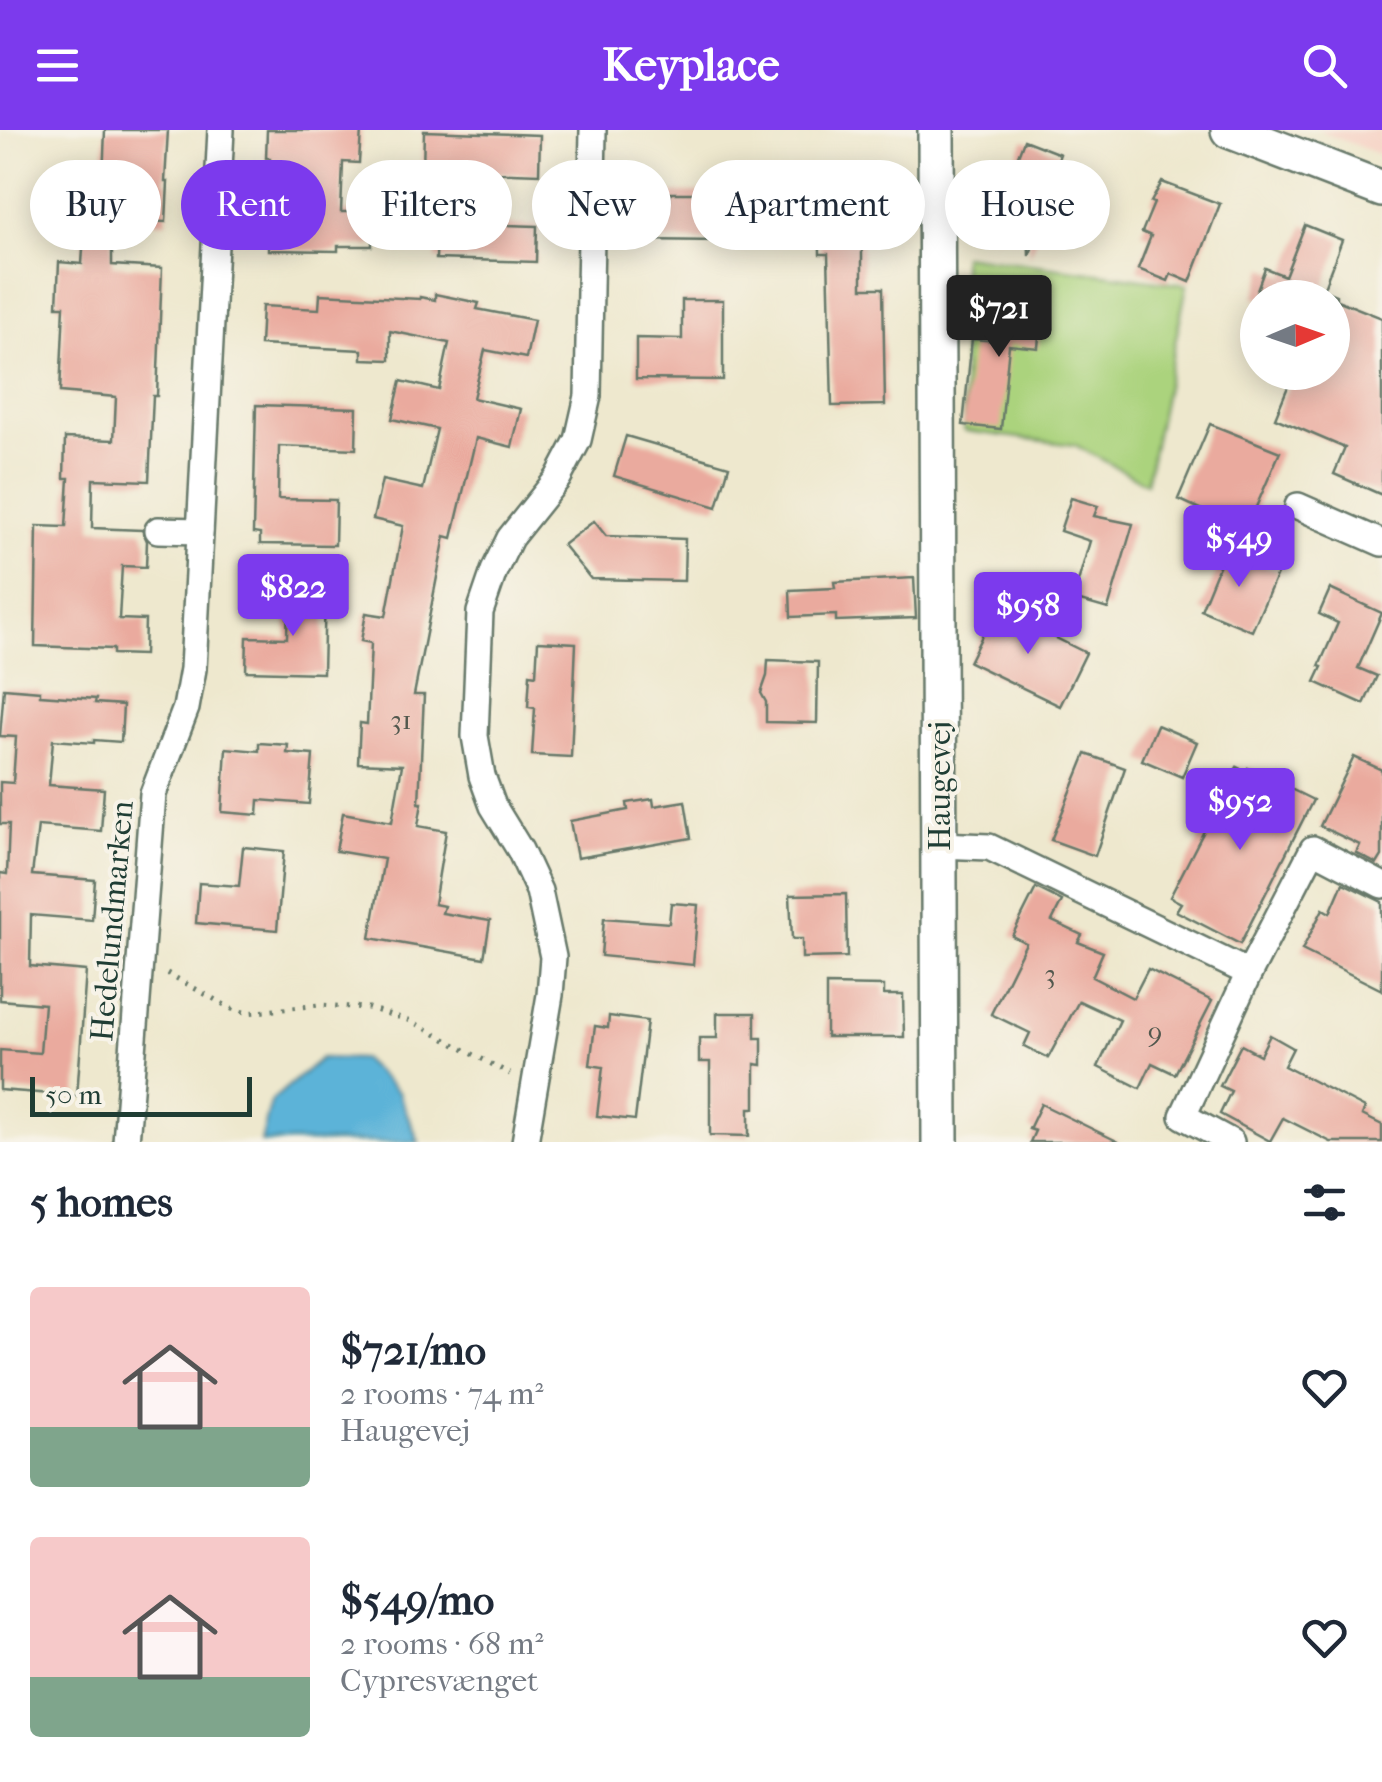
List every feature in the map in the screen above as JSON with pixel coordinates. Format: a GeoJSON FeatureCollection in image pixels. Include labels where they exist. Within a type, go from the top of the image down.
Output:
{"type":"FeatureCollection","features":[{"type":"Feature","properties":{"kind":"street","name":"Hedelundmarken"},"geometry":{"type":"LineString","coordinates":[[126,1142],[154,794],[186,708],[193,670],[221,130]]}},
{"type":"Feature","properties":{"kind":"street"},"geometry":{"type":"LineString","coordinates":[[525,1142],[554,957],[539,892],[520,850],[493,806],[482,776],[475,736],[480,612],[510,538],[558,478],[578,440],[588,396],[592,130]]}},
{"type":"Feature","properties":{"kind":"street","name":"Haugevej"},"geometry":{"type":"LineString","coordinates":[[936,130],[940,1142]]}},
{"type":"Feature","properties":{"kind":"street"},"geometry":{"type":"LineString","coordinates":[[1229,130],[1382,189]]}},
{"type":"Feature","properties":{"kind":"street"},"geometry":{"type":"LineString","coordinates":[[1298,506],[1382,543]]}},
{"type":"Feature","properties":{"kind":"street"},"geometry":{"type":"LineString","coordinates":[[158,530],[200,532]]}},
{"type":"Feature","properties":{"kind":"street"},"geometry":{"type":"LineString","coordinates":[[939,845],[989,847],[1249,973]]}},
{"type":"Feature","properties":{"kind":"street"},"geometry":{"type":"LineString","coordinates":[[1231,1142],[1183,1116],[1249,973],[1313,849],[1382,885]]}},
{"type":"Feature","properties":{"kind":"path"},"geometry":{"type":"LineString","coordinates":[[140,964],[165,972],[232,1009],[248,1013],[319,1005],[368,1008],[410,1021],[534,1087]]}},
{"type":"Feature","properties":{"kind":"shaded area"},"geometry":{"type":"Polygon","coordinates":[[[1317,130],[1382,130],[1382,156],[1373,152],[1317,130]]]}},
{"type":"Feature","properties":{"kind":"green space"},"geometry":{"type":"Polygon","coordinates":[[[962,255],[1187,285],[1146,483],[1075,445],[964,431],[962,255]]]}},
{"type":"Feature","properties":{"kind":"water"},"geometry":{"type":"Polygon","coordinates":[[[321,1058],[362,1059],[398,1092],[419,1142],[261,1142],[271,1101],[321,1058]]]}},
{"type":"Feature","properties":{"kind":"building"},"geometry":{"type":"Polygon","coordinates":[[[105,130],[168,130],[166,222],[161,222],[161,160],[104,160],[105,130]]]}},
{"type":"Feature","properties":{"kind":"building"},"geometry":{"type":"Polygon","coordinates":[[[267,130],[361,130],[359,160],[343,162],[341,212],[346,212],[346,246],[338,246],[338,251],[268,250],[326,250],[326,160],[266,158],[267,130]]]}},
{"type":"Feature","properties":{"kind":"building"},"geometry":{"type":"Polygon","coordinates":[[[424,131],[540,135],[539,160],[532,160],[532,174],[512,173],[512,160],[423,160],[424,131]]]}},
{"type":"Feature","properties":{"kind":"building"},"geometry":{"type":"Polygon","coordinates":[[[1024,140],[1060,154],[1058,160],[1016,160],[1024,140]]]}},
{"type":"Feature","properties":{"kind":"building"},"geometry":{"type":"Polygon","coordinates":[[[1162,182],[1220,204],[1190,282],[1171,274],[1168,281],[1138,269],[1151,236],[1142,232],[1162,182]]]}},
{"type":"Feature","properties":{"kind":"building"},"geometry":{"type":"Polygon","coordinates":[[[671,193],[691,193],[691,241],[671,240],[671,193]]]}},
{"type":"Feature","properties":{"kind":"building"},"geometry":{"type":"Polygon","coordinates":[[[512,225],[532,226],[536,262],[436,259],[436,250],[512,250],[512,225]]]}},
{"type":"Feature","properties":{"kind":"building"},"geometry":{"type":"Polygon","coordinates":[[[1305,225],[1342,240],[1327,280],[1261,280],[1265,268],[1285,276],[1305,225]]]}},
{"type":"Feature","properties":{"kind":"building"},"geometry":{"type":"Polygon","coordinates":[[[83,250],[112,250],[112,265],[162,268],[149,481],[93,479],[92,528],[142,530],[147,541],[146,567],[122,566],[119,619],[145,620],[144,655],[113,654],[113,649],[35,646],[37,526],[66,527],[69,478],[64,478],[65,438],[114,440],[116,397],[60,392],[64,306],[57,306],[59,262],[82,264],[83,250]]]}},
{"type":"Feature","properties":{"kind":"building"},"geometry":{"type":"Polygon","coordinates":[[[820,250],[862,250],[862,288],[883,288],[885,405],[832,406],[828,254],[820,254],[820,250]]]}},
{"type":"Feature","properties":{"kind":"building"},"geometry":{"type":"Polygon","coordinates":[[[320,294],[435,300],[435,294],[479,303],[477,309],[534,320],[526,358],[485,350],[473,398],[521,409],[512,447],[476,438],[452,538],[445,536],[414,695],[424,695],[418,826],[446,831],[434,904],[444,906],[442,913],[490,921],[484,958],[370,938],[384,859],[336,851],[343,813],[392,822],[402,765],[358,763],[360,723],[367,724],[371,643],[361,641],[366,613],[386,616],[403,526],[373,519],[382,480],[423,489],[437,429],[392,419],[401,381],[439,390],[449,343],[390,331],[390,360],[362,359],[362,350],[260,345],[262,306],[319,309],[320,294]]]}},
{"type":"Feature","properties":{"kind":"building"},"geometry":{"type":"Polygon","coordinates":[[[999,295],[1042,299],[1038,348],[1009,345],[1001,429],[963,425],[972,339],[995,341],[999,295]]]}},
{"type":"Feature","properties":{"kind":"building"},"geometry":{"type":"Polygon","coordinates":[[[682,300],[723,300],[723,380],[636,379],[636,338],[682,339],[682,300]]]}},
{"type":"Feature","properties":{"kind":"building"},"geometry":{"type":"Polygon","coordinates":[[[1350,305],[1382,318],[1382,495],[1334,474],[1345,448],[1275,418],[1287,390],[1350,390],[1350,305]]]}},
{"type":"Feature","properties":{"kind":"building"},"geometry":{"type":"Polygon","coordinates":[[[256,405],[357,408],[356,449],[279,446],[278,499],[336,500],[335,545],[260,544],[260,534],[253,533],[256,405]]]}},
{"type":"Feature","properties":{"kind":"building"},"geometry":{"type":"Polygon","coordinates":[[[1210,424],[1280,452],[1246,530],[1178,499],[1210,424]]]}},
{"type":"Feature","properties":{"kind":"building"},"geometry":{"type":"Polygon","coordinates":[[[626,436],[729,466],[717,507],[614,476],[626,436]]]}},
{"type":"Feature","properties":{"kind":"building"},"geometry":{"type":"Polygon","coordinates":[[[1071,498],[1098,506],[1094,516],[1133,524],[1108,609],[1073,599],[1090,541],[1060,531],[1071,498]]]}},
{"type":"Feature","properties":{"kind":"building"},"geometry":{"type":"Polygon","coordinates":[[[594,521],[606,536],[685,539],[684,581],[591,579],[563,545],[594,521]]]}},
{"type":"Feature","properties":{"kind":"building"},"geometry":{"type":"Polygon","coordinates":[[[1226,549],[1278,572],[1252,631],[1201,610],[1226,549]]]}},
{"type":"Feature","properties":{"kind":"building"},"geometry":{"type":"Polygon","coordinates":[[[914,578],[916,618],[836,621],[836,615],[791,617],[790,590],[835,588],[834,582],[914,578]]]}},
{"type":"Feature","properties":{"kind":"building"},"geometry":{"type":"Polygon","coordinates":[[[1330,589],[1382,613],[1358,668],[1377,676],[1364,704],[1315,682],[1338,623],[1319,614],[1330,589]]]}},
{"type":"Feature","properties":{"kind":"building"},"geometry":{"type":"Polygon","coordinates":[[[288,592],[325,593],[323,673],[246,671],[247,637],[287,638],[288,592]]]}},
{"type":"Feature","properties":{"kind":"building"},"geometry":{"type":"Polygon","coordinates":[[[996,608],[1086,653],[1060,706],[969,662],[996,608]]]}},
{"type":"Feature","properties":{"kind":"building"},"geometry":{"type":"Polygon","coordinates":[[[538,641],[576,643],[571,757],[532,755],[535,708],[528,707],[530,674],[536,675],[538,641]]]}},
{"type":"Feature","properties":{"kind":"building"},"geometry":{"type":"Polygon","coordinates":[[[768,660],[818,662],[817,723],[766,722],[766,702],[761,693],[768,660]]]}},
{"type":"Feature","properties":{"kind":"building"},"geometry":{"type":"Polygon","coordinates":[[[4,688],[123,705],[121,742],[53,740],[49,785],[104,789],[101,831],[38,826],[32,875],[95,880],[92,920],[31,915],[30,966],[86,971],[77,1096],[0,1090],[0,1050],[40,1053],[44,1004],[0,1000],[0,873],[7,874],[9,824],[0,824],[0,782],[13,783],[16,737],[0,736],[4,688]]]}},
{"type":"Feature","properties":{"kind":"building"},"geometry":{"type":"Polygon","coordinates":[[[1157,725],[1197,742],[1182,777],[1142,760],[1157,725]]]}},
{"type":"Feature","properties":{"kind":"building"},"geometry":{"type":"Polygon","coordinates":[[[259,743],[288,745],[287,753],[313,755],[309,804],[259,800],[258,815],[222,812],[226,748],[259,751],[259,743]]]}},
{"type":"Feature","properties":{"kind":"building"},"geometry":{"type":"Polygon","coordinates":[[[1086,754],[1125,768],[1095,856],[1051,840],[1086,754]]]}},
{"type":"Feature","properties":{"kind":"building"},"geometry":{"type":"Polygon","coordinates":[[[1354,757],[1382,770],[1382,856],[1377,864],[1356,853],[1360,845],[1320,826],[1354,757]]]}},
{"type":"Feature","properties":{"kind":"building"},"geometry":{"type":"Polygon","coordinates":[[[1237,767],[1247,772],[1248,768],[1313,800],[1240,944],[1176,911],[1181,903],[1170,897],[1237,767]]]}},
{"type":"Feature","properties":{"kind":"building"},"geometry":{"type":"Polygon","coordinates":[[[653,799],[654,806],[685,801],[691,838],[577,858],[570,821],[628,810],[627,803],[653,799]]]}},
{"type":"Feature","properties":{"kind":"building"},"geometry":{"type":"Polygon","coordinates":[[[243,847],[284,851],[277,930],[196,923],[199,883],[239,886],[243,847]]]}},
{"type":"Feature","properties":{"kind":"building"},"geometry":{"type":"Polygon","coordinates":[[[1343,883],[1382,902],[1382,990],[1302,950],[1323,909],[1330,913],[1343,883]]]}},
{"type":"Feature","properties":{"kind":"building"},"geometry":{"type":"Polygon","coordinates":[[[1036,888],[1062,901],[1052,921],[1082,935],[1078,942],[1103,952],[1092,977],[1133,998],[1148,969],[1212,1001],[1175,1074],[1152,1063],[1140,1088],[1098,1067],[1120,1020],[1079,1001],[1048,1058],[1024,1046],[1030,1033],[991,1014],[1026,943],[1012,936],[1036,888]]]}},
{"type":"Feature","properties":{"kind":"building"},"geometry":{"type":"Polygon","coordinates":[[[846,894],[847,957],[802,958],[802,939],[792,939],[790,895],[846,894]]]}},
{"type":"Feature","properties":{"kind":"building"},"geometry":{"type":"Polygon","coordinates":[[[671,903],[698,905],[693,965],[601,956],[604,918],[669,923],[671,903]]]}},
{"type":"Feature","properties":{"kind":"building"},"geometry":{"type":"Polygon","coordinates":[[[826,985],[884,986],[884,995],[903,995],[904,1037],[826,1037],[826,985]]]}},
{"type":"Feature","properties":{"kind":"building"},"geometry":{"type":"Polygon","coordinates":[[[717,1013],[755,1013],[755,1038],[762,1038],[762,1065],[755,1064],[755,1108],[749,1108],[749,1136],[710,1135],[710,1062],[699,1062],[699,1038],[717,1038],[717,1013]]]}},
{"type":"Feature","properties":{"kind":"building"},"geometry":{"type":"Polygon","coordinates":[[[609,1016],[647,1021],[635,1120],[597,1116],[603,1067],[590,1065],[595,1026],[608,1028],[609,1016]]]}},
{"type":"Feature","properties":{"kind":"building"},"geometry":{"type":"Polygon","coordinates":[[[1270,1035],[1293,1048],[1284,1066],[1365,1108],[1362,1115],[1382,1125],[1382,1142],[1331,1142],[1283,1118],[1270,1141],[1220,1114],[1231,1091],[1220,1086],[1241,1045],[1260,1055],[1270,1035]]]}},
{"type":"Feature","properties":{"kind":"building"},"geometry":{"type":"Polygon","coordinates":[[[1041,1104],[1119,1142],[1030,1142],[1035,1131],[1029,1129],[1041,1104]]]}}]}
